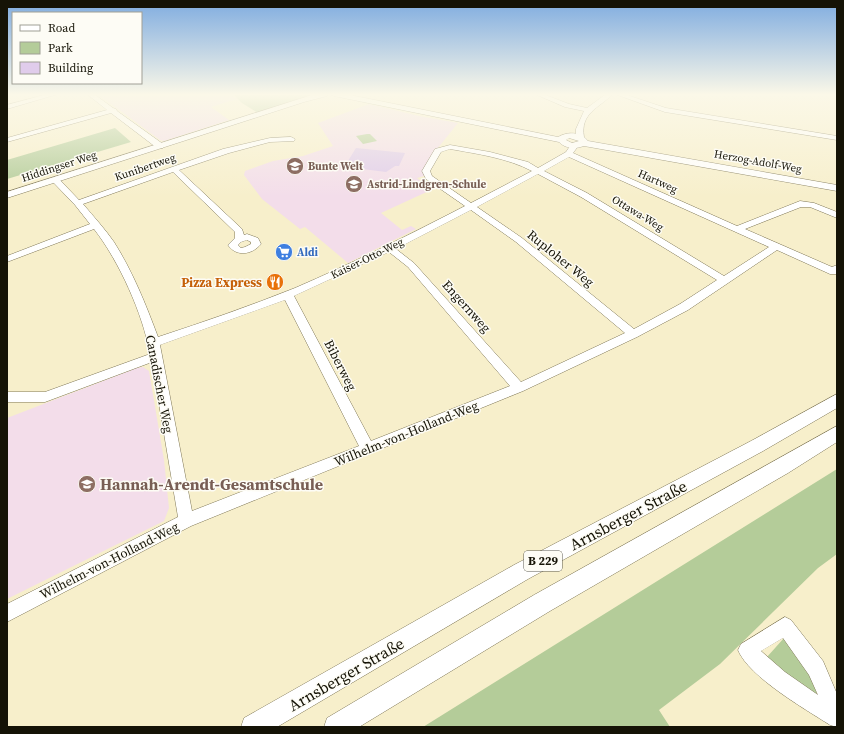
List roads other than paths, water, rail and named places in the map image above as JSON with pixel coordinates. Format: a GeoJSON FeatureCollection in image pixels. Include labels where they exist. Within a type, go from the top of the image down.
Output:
{"type":"FeatureCollection","features":[{"type":"Feature","properties":{"kind":"main road","name":"Hiddingser Weg"},"geometry":{"type":"LineString","coordinates":[[7,196],[214,128]]}},
{"type":"Feature","properties":{"kind":"main road","name":"Herzog-Adolf-Weg"},"geometry":{"type":"LineString","coordinates":[[506,128],[837,188]]}},
{"type":"Feature","properties":{"kind":"main road","name":"Arnsberger Straße"},"geometry":{"type":"LineString","coordinates":[[253,727],[521,572],[757,446],[837,400]]}},
{"type":"Feature","properties":{"kind":"main road","name":"B 229"},"geometry":{"type":"LineString","coordinates":[[336,727],[542,603],[782,467],[837,433]]}},
{"type":"Feature","properties":{"kind":"street"},"geometry":{"type":"LineString","coordinates":[[7,140],[49,128]]}},
{"type":"Feature","properties":{"kind":"street"},"geometry":{"type":"LineString","coordinates":[[137,128],[160,146]]}},
{"type":"Feature","properties":{"kind":"street"},"geometry":{"type":"LineString","coordinates":[[573,141],[579,128]]}},
{"type":"Feature","properties":{"kind":"street"},"geometry":{"type":"LineString","coordinates":[[777,128],[837,138]]}},
{"type":"Feature","properties":{"kind":"street","name":"Kunibertweg"},"geometry":{"type":"LineString","coordinates":[[78,203],[233,150],[270,140],[291,139]]}},
{"type":"Feature","properties":{"kind":"street","name":"Kaiser-Otto-Weg"},"geometry":{"type":"LineString","coordinates":[[154,343],[288,295],[389,248],[539,170],[573,141]]}},
{"type":"Feature","properties":{"kind":"street","name":"Hartweg"},"geometry":{"type":"LineString","coordinates":[[573,141],[737,230],[834,272],[837,268]]}},
{"type":"Feature","properties":{"kind":"street","name":"Ottawa-Weg"},"geometry":{"type":"LineString","coordinates":[[471,206],[427,175],[426,173],[428,168],[441,150],[453,148],[490,154],[521,162],[539,170],[590,198],[724,280]]}},
{"type":"Feature","properties":{"kind":"street"},"geometry":{"type":"LineString","coordinates":[[174,169],[239,231],[240,239]]}},
{"type":"Feature","properties":{"kind":"street","name":"Canadischer Weg"},"geometry":{"type":"LineString","coordinates":[[56,180],[96,225],[117,256],[138,298],[154,343],[186,521]]}},
{"type":"Feature","properties":{"kind":"street"},"geometry":{"type":"LineString","coordinates":[[737,230],[744,225],[800,204],[811,205],[837,215]]}},
{"type":"Feature","properties":{"kind":"street","name":"Ruploher Weg"},"geometry":{"type":"LineString","coordinates":[[471,206],[525,245],[633,334]]}},
{"type":"Feature","properties":{"kind":"street"},"geometry":{"type":"LineString","coordinates":[[7,259],[96,225]]}},
{"type":"Feature","properties":{"kind":"street","name":"Wilhelm-von-Holland-Weg"},"geometry":{"type":"LineString","coordinates":[[7,613],[186,521],[519,388],[633,334],[684,307],[775,247]]}},
{"type":"Feature","properties":{"kind":"street","name":"Engernweg"},"geometry":{"type":"LineString","coordinates":[[389,248],[411,265],[519,388]]}},
{"type":"Feature","properties":{"kind":"street","name":"Biberweg"},"geometry":{"type":"LineString","coordinates":[[288,295],[368,449]]}},
{"type":"Feature","properties":{"kind":"street"},"geometry":{"type":"LineString","coordinates":[[7,397],[45,397],[156,356]]}},
{"type":"Feature","properties":{"kind":"street"},"geometry":{"type":"LineString","coordinates":[[785,626],[816,668],[837,717],[788,686],[758,662],[747,650],[785,626]]}},
{"type":"Feature","properties":{"kind":"place","name":"Bunte Welt"},"geometry":{"type":"Point","coordinates":[295,166]}},
{"type":"Feature","properties":{"kind":"place","name":"Astrid-Lindgren-Schule"},"geometry":{"type":"Point","coordinates":[354,184]}},
{"type":"Feature","properties":{"kind":"place","name":"Aldi"},"geometry":{"type":"Point","coordinates":[284,252]}},
{"type":"Feature","properties":{"kind":"place","name":"Pizza Express"},"geometry":{"type":"Point","coordinates":[275,282]}},
{"type":"Feature","properties":{"kind":"place","name":"Hannah-Arendt-Gesamtschule"},"geometry":{"type":"Point","coordinates":[87,484]}}]}
